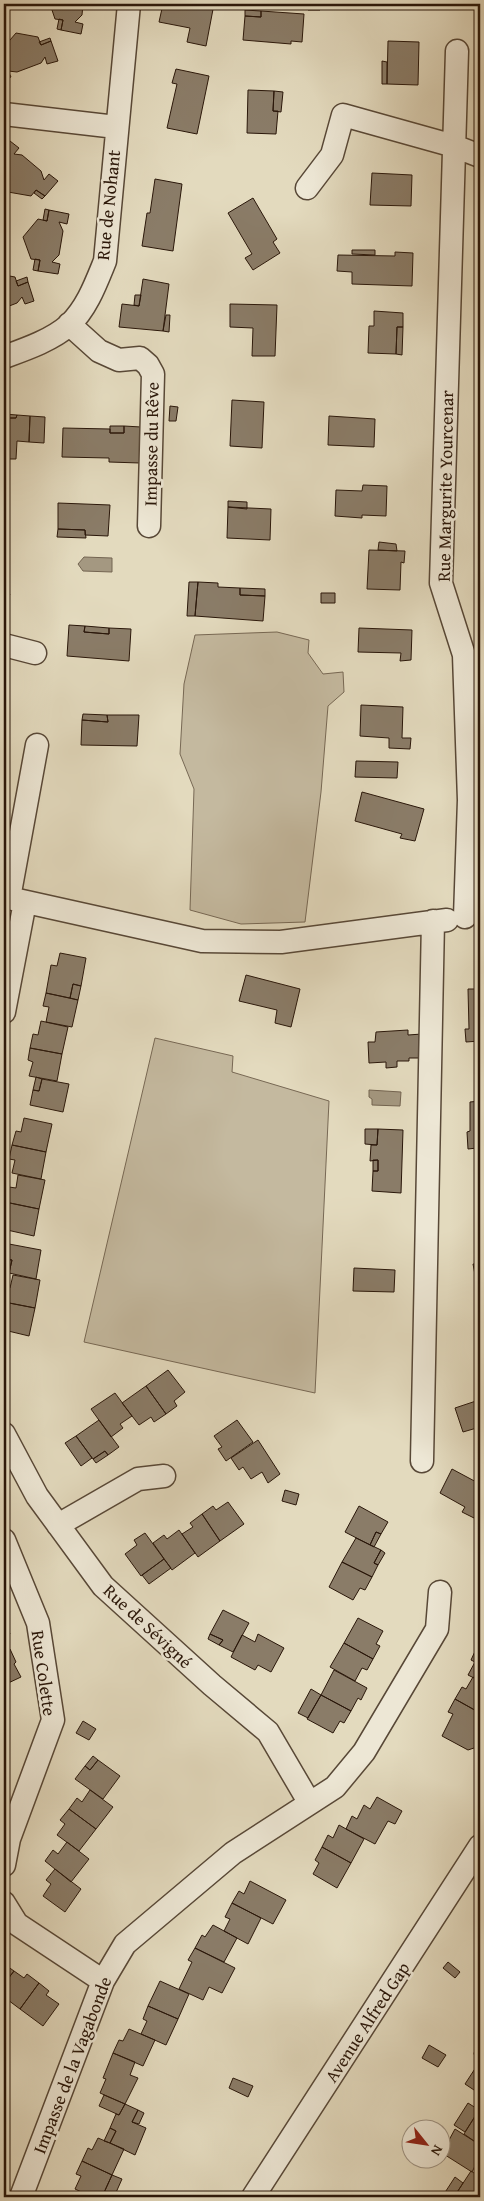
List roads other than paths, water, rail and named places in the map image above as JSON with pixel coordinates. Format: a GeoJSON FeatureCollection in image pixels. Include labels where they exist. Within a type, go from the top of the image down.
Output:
{"type":"FeatureCollection","features":[{"type":"Feature","properties":{"kind":"street","name":"Rue de Nohant"},"geometry":{"type":"LineString","coordinates":[[4,357],[36,345],[70,324],[92,295],[105,261],[116,127],[129,4]]}},
{"type":"Feature","properties":{"kind":"street","name":"Rue Margurite Yourcenar"},"geometry":{"type":"LineString","coordinates":[[457,51],[442,583],[472,649],[469,800],[473,917]]}},
{"type":"Feature","properties":{"kind":"street"},"geometry":{"type":"LineString","coordinates":[[4,114],[116,127]]}},
{"type":"Feature","properties":{"kind":"street"},"geometry":{"type":"LineString","coordinates":[[307,188],[332,155],[343,115],[454,146],[480,156]]}},
{"type":"Feature","properties":{"kind":"street","name":"Impasse du Rêve"},"geometry":{"type":"LineString","coordinates":[[70,324],[100,351],[119,360],[140,358],[148,365],[153,374],[149,526]]}},
{"type":"Feature","properties":{"kind":"street"},"geometry":{"type":"LineString","coordinates":[[4,645],[35,653]]}},
{"type":"Feature","properties":{"kind":"street"},"geometry":{"type":"LineString","coordinates":[[4,1012],[10,949],[12,899],[37,745]]}},
{"type":"Feature","properties":{"kind":"street"},"geometry":{"type":"LineString","coordinates":[[12,899],[202,941],[281,942],[473,917]]}},
{"type":"Feature","properties":{"kind":"street"},"geometry":{"type":"LineString","coordinates":[[422,1461],[432,922]]}},
{"type":"Feature","properties":{"kind":"street","name":"Rue de Sévigné"},"geometry":{"type":"LineString","coordinates":[[4,1434],[37,1496],[104,1586],[212,1685],[268,1732],[309,1802]]}},
{"type":"Feature","properties":{"kind":"street"},"geometry":{"type":"LineString","coordinates":[[58,1525],[138,1479],[164,1476]]}},
{"type":"Feature","properties":{"kind":"street","name":"Rue Colette"},"geometry":{"type":"LineString","coordinates":[[4,1540],[38,1623],[52,1720],[9,1839],[4,1865]]}},
{"type":"Feature","properties":{"kind":"street","name":"Impasse de la Vagabonde"},"geometry":{"type":"LineString","coordinates":[[21,2197],[103,1981],[125,1944],[233,1853],[309,1802],[335,1787],[364,1752],[437,1629],[440,1592]]}},
{"type":"Feature","properties":{"kind":"street","name":"Avenue Alfred Gap"},"geometry":{"type":"LineString","coordinates":[[253,2197],[480,1846]]}},
{"type":"Feature","properties":{"kind":"street"},"geometry":{"type":"LineString","coordinates":[[4,1903],[17,1924],[103,1981]]}}]}
